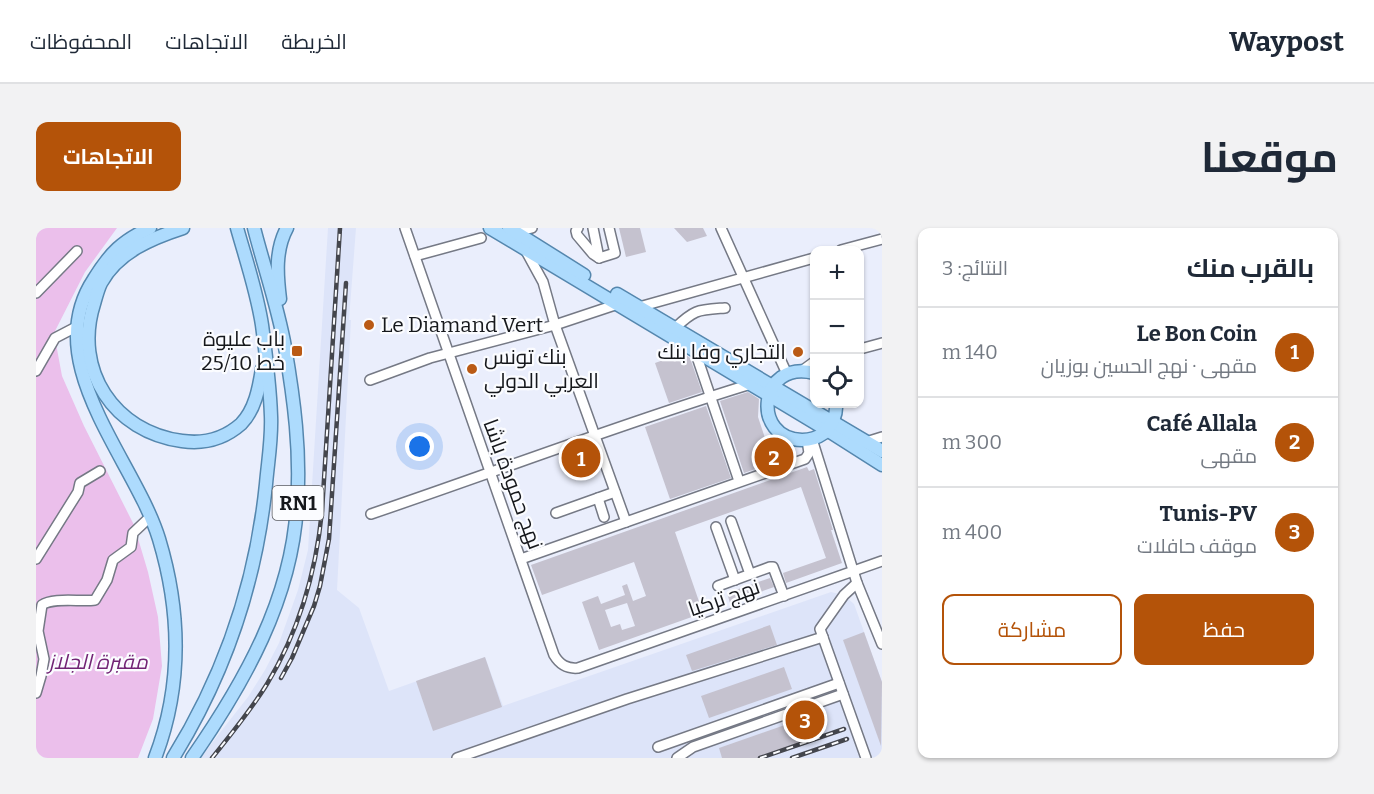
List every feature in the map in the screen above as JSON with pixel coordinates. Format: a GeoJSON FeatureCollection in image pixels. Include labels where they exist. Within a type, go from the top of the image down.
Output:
{"type":"FeatureCollection","features":[{"type":"Feature","properties":{"kind":"main road"},"geometry":{"type":"LineString","coordinates":[[150,228],[134,235],[109,256],[88,287],[78,326],[78,350],[87,388],[151,516],[166,566],[174,608],[176,640],[173,692],[168,718],[155,758]]}},
{"type":"Feature","properties":{"kind":"main road"},"geometry":{"type":"LineString","coordinates":[[183,228],[139,246],[117,262],[101,283],[89,321],[88,356],[99,386],[126,419],[152,434],[186,442],[215,440],[241,423],[249,412],[259,389],[265,356]]}},
{"type":"Feature","properties":{"kind":"main road","name":"RN1"},"geometry":{"type":"LineString","coordinates":[[173,758],[205,699],[229,646],[247,594],[263,515],[271,439],[271,415],[262,325],[237,228]]}},
{"type":"Feature","properties":{"kind":"main road","name":"RN1"},"geometry":{"type":"LineString","coordinates":[[192,758],[233,696],[269,626],[283,585],[297,507],[297,439],[284,345],[254,228]]}},
{"type":"Feature","properties":{"kind":"main road"},"geometry":{"type":"LineString","coordinates":[[284,345],[277,269],[279,250],[287,228]]}},
{"type":"Feature","properties":{"kind":"main road"},"geometry":{"type":"LineString","coordinates":[[490,228],[751,384],[771,390]]}},
{"type":"Feature","properties":{"kind":"main road"},"geometry":{"type":"LineString","coordinates":[[512,230],[675,328],[771,390],[882,452]]}},
{"type":"Feature","properties":{"kind":"main road"},"geometry":{"type":"LineString","coordinates":[[809,372],[787,374],[771,390],[767,406],[769,418],[775,428],[784,436],[795,440],[810,440],[830,425],[835,408]]}},
{"type":"Feature","properties":{"kind":"main road"},"geometry":{"type":"LineString","coordinates":[[830,425],[882,465]]}},
{"type":"Feature","properties":{"kind":"street","name":"نهج حمودة باشا"},"geometry":{"type":"LineString","coordinates":[[405,228],[554,655],[567,668],[578,668]]}},
{"type":"Feature","properties":{"kind":"street"},"geometry":{"type":"LineString","coordinates":[[512,230],[532,228]]}},
{"type":"Feature","properties":{"kind":"street"},"geometry":{"type":"LineString","coordinates":[[578,228],[577,235],[599,258]]}},
{"type":"Feature","properties":{"kind":"street"},"geometry":{"type":"LineString","coordinates":[[593,228],[599,258]]}},
{"type":"Feature","properties":{"kind":"street"},"geometry":{"type":"LineString","coordinates":[[599,258],[615,253],[609,228]]}},
{"type":"Feature","properties":{"kind":"street"},"geometry":{"type":"LineString","coordinates":[[721,228],[787,374]]}},
{"type":"Feature","properties":{"kind":"street"},"geometry":{"type":"LineString","coordinates":[[415,256],[481,238]]}},
{"type":"Feature","properties":{"kind":"street"},"geometry":{"type":"LineString","coordinates":[[855,246],[882,238]]}},
{"type":"Feature","properties":{"kind":"street"},"geometry":{"type":"LineString","coordinates":[[525,249],[543,282],[555,325],[626,522]]}},
{"type":"Feature","properties":{"kind":"street"},"geometry":{"type":"LineString","coordinates":[[36,293],[77,251]]}},
{"type":"Feature","properties":{"kind":"street"},"geometry":{"type":"LineString","coordinates":[[639,307],[810,259]]}},
{"type":"Feature","properties":{"kind":"street"},"geometry":{"type":"LineString","coordinates":[[543,282],[549,270],[556,267]]}},
{"type":"Feature","properties":{"kind":"street"},"geometry":{"type":"LineString","coordinates":[[370,380],[399,368],[555,325],[618,304]]}},
{"type":"Feature","properties":{"kind":"street"},"geometry":{"type":"LineString","coordinates":[[675,328],[690,313],[725,308]]}},
{"type":"Feature","properties":{"kind":"street"},"geometry":{"type":"LineString","coordinates":[[36,371],[39,358],[55,338],[78,326]]}},
{"type":"Feature","properties":{"kind":"street"},"geometry":{"type":"LineString","coordinates":[[864,348],[882,343]]}},
{"type":"Feature","properties":{"kind":"street"},"geometry":{"type":"LineString","coordinates":[[695,351],[739,481]]}},
{"type":"Feature","properties":{"kind":"street"},"geometry":{"type":"LineString","coordinates":[[371,514],[594,434],[751,384]]}},
{"type":"Feature","properties":{"kind":"street"},"geometry":{"type":"LineString","coordinates":[[866,442],[882,437]]}},
{"type":"Feature","properties":{"kind":"street"},"geometry":{"type":"LineString","coordinates":[[521,559],[807,458],[810,440]]}},
{"type":"Feature","properties":{"kind":"street"},"geometry":{"type":"LineString","coordinates":[[810,440],[857,583],[882,644]]}},
{"type":"Feature","properties":{"kind":"street"},"geometry":{"type":"LineString","coordinates":[[36,560],[78,492],[80,483],[100,471]]}},
{"type":"Feature","properties":{"kind":"street"},"geometry":{"type":"LineString","coordinates":[[556,513],[615,492]]}},
{"type":"Feature","properties":{"kind":"street"},"geometry":{"type":"LineString","coordinates":[[598,498],[604,517]]}},
{"type":"Feature","properties":{"kind":"street"},"geometry":{"type":"LineString","coordinates":[[36,693],[44,659],[38,631],[42,605],[47,602],[95,600],[107,580],[113,560],[131,547],[133,533],[151,516]]}},
{"type":"Feature","properties":{"kind":"street"},"geometry":{"type":"LineString","coordinates":[[731,521],[750,574]]}},
{"type":"Feature","properties":{"kind":"street"},"geometry":{"type":"LineString","coordinates":[[716,527],[735,580]]}},
{"type":"Feature","properties":{"kind":"street","name":"نهج تركيا"},"geometry":{"type":"LineString","coordinates":[[578,668],[882,561]]}},
{"type":"Feature","properties":{"kind":"street"},"geometry":{"type":"LineString","coordinates":[[718,586],[773,567],[784,596]]}},
{"type":"Feature","properties":{"kind":"street"},"geometry":{"type":"LineString","coordinates":[[857,583],[844,596],[820,629],[866,758]]}},
{"type":"Feature","properties":{"kind":"street"},"geometry":{"type":"LineString","coordinates":[[457,758],[627,699],[823,637]]}},
{"type":"Feature","properties":{"kind":"street"},"geometry":{"type":"LineString","coordinates":[[658,747],[839,683]]}},
{"type":"Feature","properties":{"kind":"street"},"geometry":{"type":"LineString","coordinates":[[677,758],[693,747],[843,694]]}},
{"type":"Feature","properties":{"kind":"shaded area"},"geometry":{"type":"Polygon","coordinates":[[[328,228],[356,228],[349,320],[351,320],[337,590],[359,608],[389,691],[485,657],[503,706],[831,592],[844,595],[854,604],[882,682],[882,758],[200,758],[248,697],[265,670],[279,643],[298,590],[308,550],[328,228]]]}},
{"type":"Feature","properties":{"kind":"green space","name":"مقبرة الجلاز"},"geometry":{"type":"Polygon","coordinates":[[[36,228],[117,228],[85,272],[54,333],[62,376],[84,426],[134,525],[158,617],[162,666],[153,719],[138,758],[36,758],[36,228]]]}},
{"type":"Feature","properties":{"kind":"building"},"geometry":{"type":"Polygon","coordinates":[[[619,228],[640,228],[646,252],[626,257],[619,228]]]}},
{"type":"Feature","properties":{"kind":"building"},"geometry":{"type":"Polygon","coordinates":[[[674,228],[703,228],[707,236],[687,242],[674,228]]]}},
{"type":"Feature","properties":{"kind":"building"},"geometry":{"type":"Polygon","coordinates":[[[683,353],[690,358],[702,392],[669,403],[655,363],[683,353]]]}},
{"type":"Feature","properties":{"kind":"building"},"geometry":{"type":"Polygon","coordinates":[[[748,392],[759,399],[758,417],[765,438],[787,458],[744,473],[720,401],[748,392]]]}},
{"type":"Feature","properties":{"kind":"building"},"geometry":{"type":"Polygon","coordinates":[[[706,406],[731,478],[670,499],[645,427],[706,406]]]}},
{"type":"Feature","properties":{"kind":"building"},"geometry":{"type":"Polygon","coordinates":[[[807,467],[809,471],[814,469],[842,563],[786,583],[783,573],[826,558],[801,487],[675,532],[703,613],[599,650],[582,602],[598,596],[601,604],[625,595],[622,586],[627,584],[633,601],[646,596],[634,562],[542,595],[531,565],[807,467]],[[627,603],[605,610],[611,627],[620,624],[622,630],[635,626],[627,603]]]}},
{"type":"Feature","properties":{"kind":"building"},"geometry":{"type":"Polygon","coordinates":[[[770,578],[774,587],[730,603],[727,593],[770,578]]]}},
{"type":"Feature","properties":{"kind":"building"},"geometry":{"type":"Polygon","coordinates":[[[770,625],[777,645],[692,671],[686,655],[770,625]]]}},
{"type":"Feature","properties":{"kind":"building"},"geometry":{"type":"Polygon","coordinates":[[[864,632],[882,682],[881,746],[843,640],[864,632]]]}},
{"type":"Feature","properties":{"kind":"building"},"geometry":{"type":"Polygon","coordinates":[[[485,657],[502,707],[433,731],[416,681],[485,657]]]}},
{"type":"Feature","properties":{"kind":"building"},"geometry":{"type":"Polygon","coordinates":[[[784,667],[792,689],[709,718],[701,696],[784,667]]]}},
{"type":"Feature","properties":{"kind":"building"},"geometry":{"type":"Polygon","coordinates":[[[802,719],[810,740],[758,758],[722,758],[719,748],[802,719]]]}},
{"type":"Feature","properties":{"kind":"railway"},"geometry":{"type":"LineString","coordinates":[[212,758],[241,722],[278,664],[297,622],[310,579],[322,511],[340,228]]}},
{"type":"Feature","properties":{"kind":"railway"},"geometry":{"type":"LineString","coordinates":[[281,678],[314,606],[329,539],[346,283]]}},
{"type":"Feature","properties":{"kind":"railway"},"geometry":{"type":"LineString","coordinates":[[760,758],[844,729]]}},
{"type":"Feature","properties":{"kind":"railway"},"geometry":{"type":"LineString","coordinates":[[792,758],[847,739]]}},
{"type":"Feature","properties":{"kind":"place","name":"Le Diamand Vert"},"geometry":{"type":"Point","coordinates":[369,325]}},
{"type":"Feature","properties":{"kind":"place","name":"باب عليوة خط 25/10"},"geometry":{"type":"Point","coordinates":[297,351]}},
{"type":"Feature","properties":{"kind":"place","name":"التجاري وفا بنك"},"geometry":{"type":"Point","coordinates":[798,352]}},
{"type":"Feature","properties":{"kind":"place","name":"بنك تونس العربي الدولي"},"geometry":{"type":"Point","coordinates":[472,369]}},
{"type":"Feature","properties":{"kind":"place","name":"Café Allala"},"geometry":{"type":"Point","coordinates":[774,457]}},
{"type":"Feature","properties":{"kind":"place","name":"Le Bon Coin"},"geometry":{"type":"Point","coordinates":[581,458]}},
{"type":"Feature","properties":{"kind":"place","name":"Tunis-PV"},"geometry":{"type":"Point","coordinates":[805,720]}}]}
